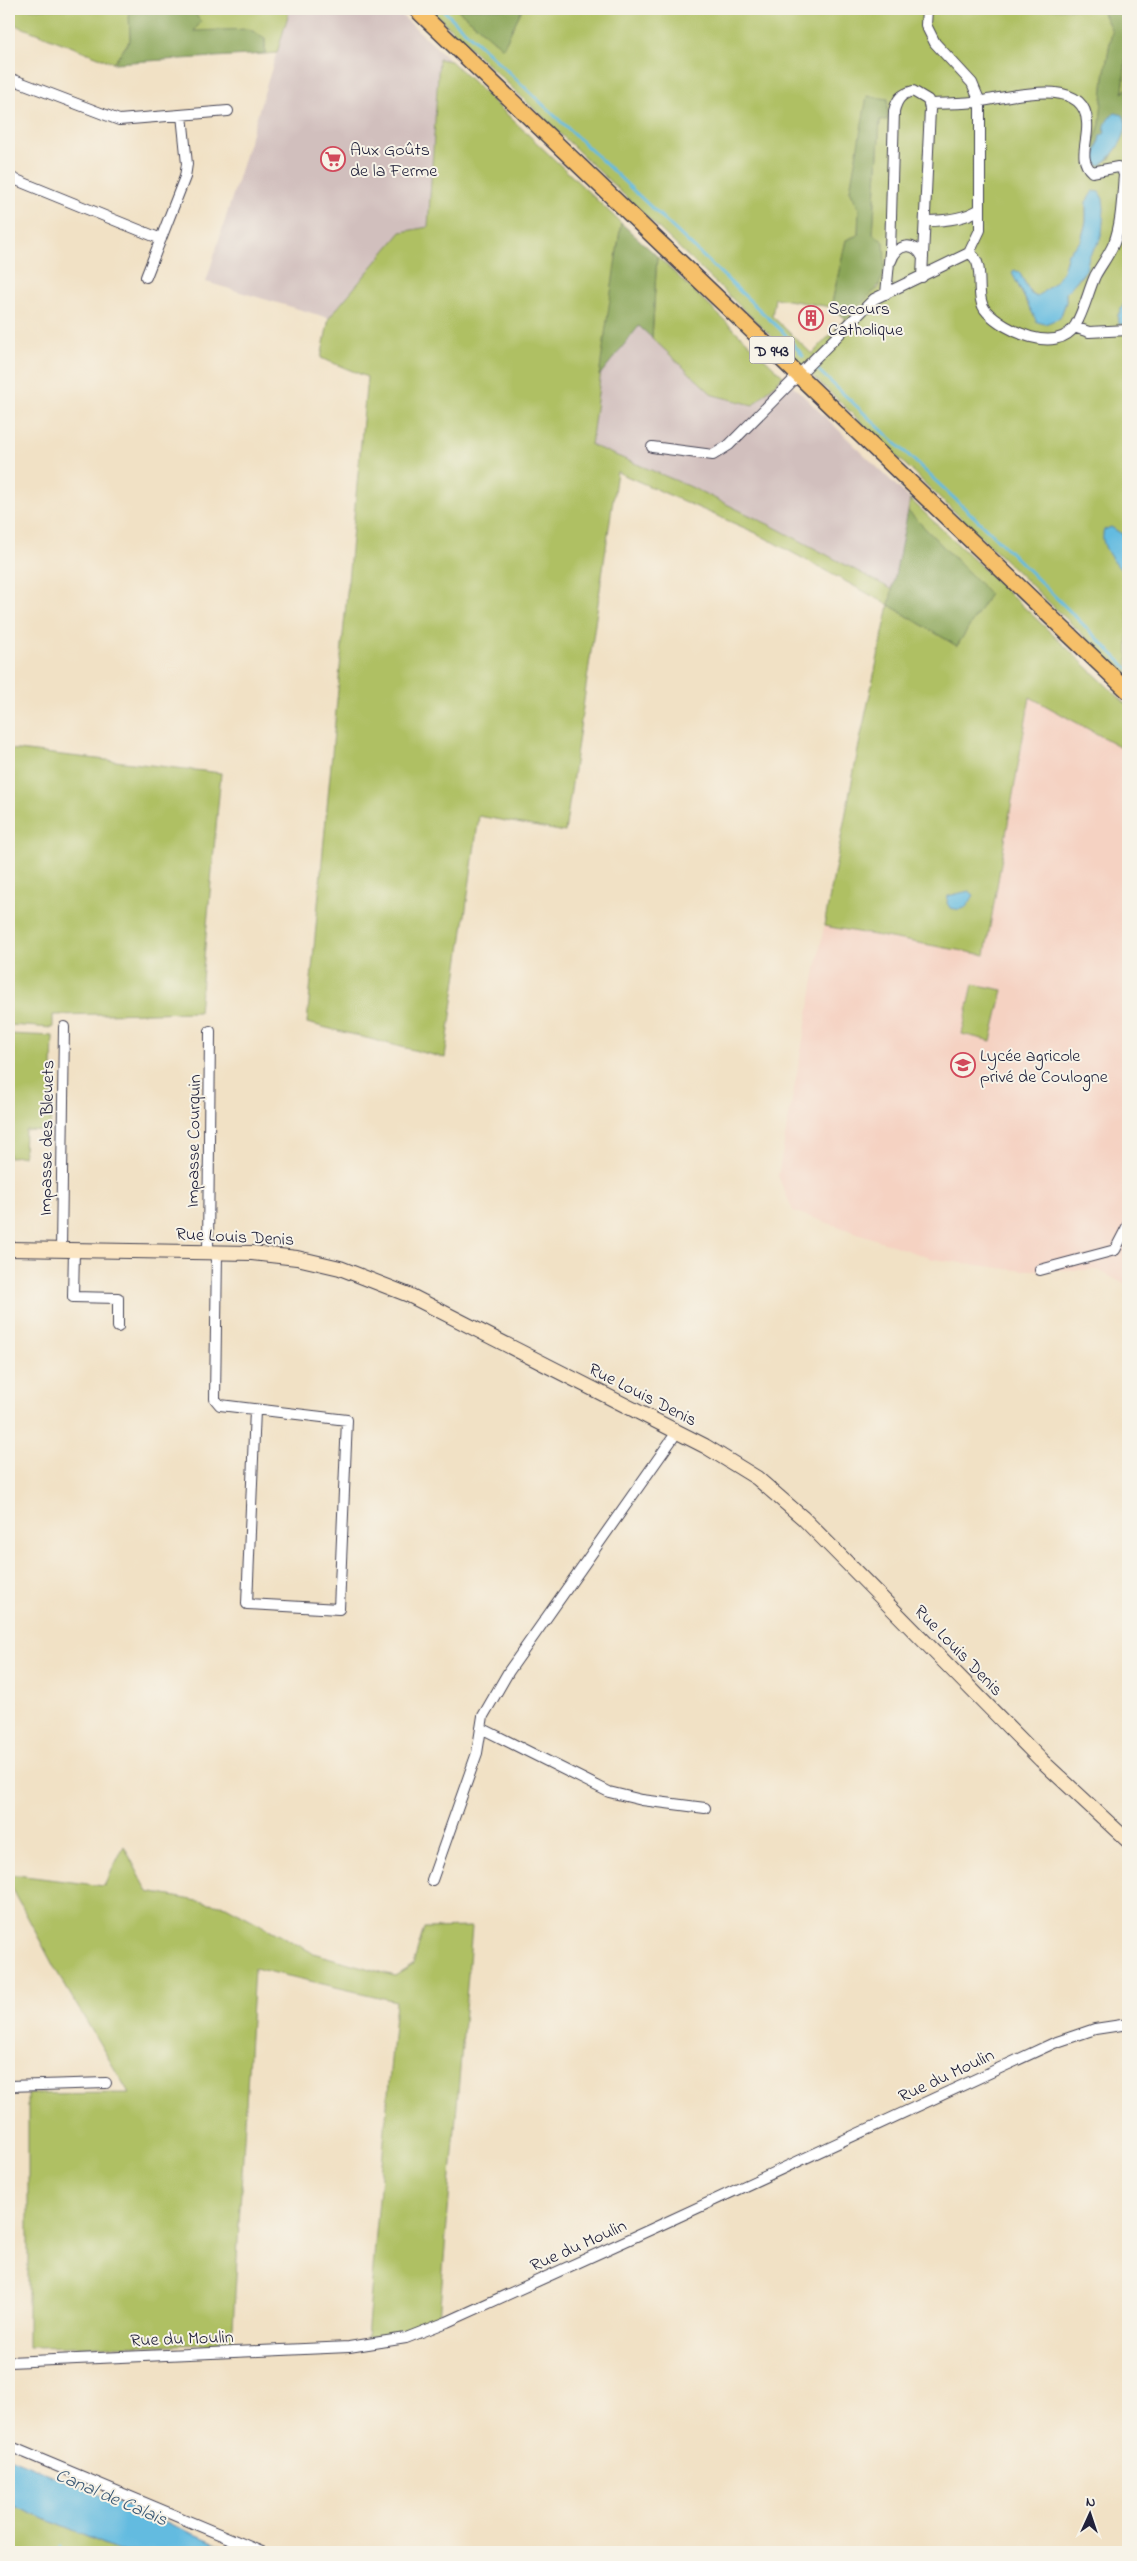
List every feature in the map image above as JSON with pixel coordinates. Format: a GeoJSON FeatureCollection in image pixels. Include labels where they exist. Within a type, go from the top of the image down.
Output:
{"type":"FeatureCollection","features":[{"type":"Feature","properties":{"kind":"main road","name":"D 943"},"geometry":{"type":"LineString","coordinates":[[416,9],[1128,691]]}},
{"type":"Feature","properties":{"kind":"street"},"geometry":{"type":"LineString","coordinates":[[927,9],[926,25],[935,43],[972,83],[980,102],[980,230],[978,263],[981,301],[985,310],[997,321],[1012,330],[1046,340],[1061,337],[1074,327],[1096,275],[1114,242],[1122,198],[1122,169],[1118,167],[1092,172],[1086,167],[1084,162],[1088,131],[1087,118],[1082,106],[1072,98],[1041,92],[980,102],[929,104]]}},
{"type":"Feature","properties":{"kind":"street"},"geometry":{"type":"LineString","coordinates":[[9,78],[120,120],[228,111]]}},
{"type":"Feature","properties":{"kind":"street"},"geometry":{"type":"LineString","coordinates":[[886,294],[889,266],[894,111],[896,101],[902,93],[912,91],[921,94],[929,104],[922,277]]}},
{"type":"Feature","properties":{"kind":"street"},"geometry":{"type":"LineString","coordinates":[[146,277],[187,169],[182,115]]}},
{"type":"Feature","properties":{"kind":"street"},"geometry":{"type":"LineString","coordinates":[[9,177],[161,239]]}},
{"type":"Feature","properties":{"kind":"street"},"geometry":{"type":"LineString","coordinates":[[925,221],[955,218],[973,214],[980,209]]}},
{"type":"Feature","properties":{"kind":"street"},"geometry":{"type":"LineString","coordinates":[[652,447],[713,455],[729,445],[874,299],[969,253],[980,230]]}},
{"type":"Feature","properties":{"kind":"street"},"geometry":{"type":"LineString","coordinates":[[889,266],[897,249],[904,246],[913,246],[919,250],[923,258]]}},
{"type":"Feature","properties":{"kind":"street"},"geometry":{"type":"LineString","coordinates":[[969,253],[974,256],[978,263]]}},
{"type":"Feature","properties":{"kind":"street"},"geometry":{"type":"LineString","coordinates":[[1074,327],[1089,332],[1128,330]]}},
{"type":"Feature","properties":{"kind":"street","name":"Impasse des Bleuets"},"geometry":{"type":"LineString","coordinates":[[64,1027],[68,1250],[73,1297],[118,1298],[118,1326]]}},
{"type":"Feature","properties":{"kind":"street","name":"Impasse Courquin"},"geometry":{"type":"LineString","coordinates":[[210,1031],[215,1399],[220,1405],[347,1420],[339,1610],[247,1604],[255,1410]]}},
{"type":"Feature","properties":{"kind":"street"},"geometry":{"type":"LineString","coordinates":[[1040,1270],[1115,1250],[1128,1225]]}},
{"type":"Feature","properties":{"kind":"street","name":"Rue Louis Denis"},"geometry":{"type":"LineString","coordinates":[[9,1249],[213,1252],[297,1258],[340,1268],[381,1282],[677,1432],[744,1469],[786,1501],[1041,1760],[1128,1841]]}},
{"type":"Feature","properties":{"kind":"street"},"geometry":{"type":"LineString","coordinates":[[432,1880],[476,1753],[486,1710],[509,1671],[677,1432]]}},
{"type":"Feature","properties":{"kind":"street"},"geometry":{"type":"LineString","coordinates":[[481,1728],[609,1792],[642,1800],[704,1808]]}},
{"type":"Feature","properties":{"kind":"street","name":"Rue du Moulin"},"geometry":{"type":"LineString","coordinates":[[9,2362],[349,2346],[377,2344],[412,2336],[645,2232],[1054,2043],[1095,2029],[1128,2024]]}},
{"type":"Feature","properties":{"kind":"street"},"geometry":{"type":"LineString","coordinates":[[9,2086],[106,2083]]}},
{"type":"Feature","properties":{"kind":"street"},"geometry":{"type":"LineString","coordinates":[[9,2446],[262,2552]]}},
{"type":"Feature","properties":{"kind":"shaded area"},"geometry":{"type":"Polygon","coordinates":[[[290,9],[395,9],[451,61],[439,60],[428,227],[401,232],[329,318],[206,282],[290,9]]]}},
{"type":"Feature","properties":{"kind":"shaded area"},"geometry":{"type":"Polygon","coordinates":[[[639,326],[713,395],[753,405],[783,376],[910,499],[893,590],[776,528],[689,486],[591,445],[599,376],[639,326]]]}},
{"type":"Feature","properties":{"kind":"shaded area","name":"Lycée agricole privé de Coulogne"},"geometry":{"type":"Polygon","coordinates":[[[1030,697],[1128,751],[1128,1286],[1098,1270],[1015,1270],[933,1259],[793,1211],[778,1176],[824,926],[984,955],[1030,697]]]}},
{"type":"Feature","properties":{"kind":"green space"},"geometry":{"type":"Polygon","coordinates":[[[9,9],[129,9],[130,40],[114,63],[9,22],[9,9]]]}},
{"type":"Feature","properties":{"kind":"green space"},"geometry":{"type":"Polygon","coordinates":[[[129,9],[203,9],[194,12],[201,22],[194,31],[249,29],[265,38],[265,54],[114,63],[130,40],[129,9]]]}},
{"type":"Feature","properties":{"kind":"green space"},"geometry":{"type":"Polygon","coordinates":[[[203,9],[290,9],[277,53],[265,54],[265,38],[193,31],[194,12],[203,9]]]}},
{"type":"Feature","properties":{"kind":"green space"},"geometry":{"type":"Polygon","coordinates":[[[430,9],[457,9],[503,48],[522,9],[1101,9],[1112,31],[1104,77],[1100,124],[1092,147],[1119,138],[1128,117],[1128,296],[1118,315],[1119,324],[1128,324],[1128,678],[430,9]],[[888,99],[850,190],[859,209],[858,235],[846,240],[831,307],[775,298],[772,316],[812,354],[864,299],[879,288],[884,242],[873,234],[880,120],[888,99]],[[1086,202],[1086,222],[1081,241],[1068,253],[1063,271],[1056,281],[1037,297],[1031,294],[1019,272],[1018,285],[1029,307],[1060,318],[1066,302],[1066,293],[1083,275],[1089,256],[1099,242],[1103,222],[1086,202]]]}},
{"type":"Feature","properties":{"kind":"green space"},"geometry":{"type":"Polygon","coordinates":[[[457,9],[522,9],[503,48],[457,9]]]}},
{"type":"Feature","properties":{"kind":"green space"},"geometry":{"type":"Polygon","coordinates":[[[1101,9],[1126,9],[1128,26],[1123,93],[1128,87],[1128,117],[1111,158],[1098,166],[1090,161],[1092,147],[1100,124],[1104,77],[1112,31],[1101,9]]]}},
{"type":"Feature","properties":{"kind":"green space"},"geometry":{"type":"Polygon","coordinates":[[[1128,26],[1128,87],[1123,94],[1128,26]]]}},
{"type":"Feature","properties":{"kind":"green space"},"geometry":{"type":"Polygon","coordinates":[[[439,59],[451,61],[621,223],[591,445],[689,486],[776,528],[893,590],[889,605],[756,533],[617,472],[565,832],[479,816],[445,1058],[307,1023],[367,377],[321,358],[329,318],[401,232],[428,227],[439,59]]]}},
{"type":"Feature","properties":{"kind":"green space"},"geometry":{"type":"Polygon","coordinates":[[[867,96],[888,99],[887,120],[880,120],[873,234],[884,242],[884,270],[877,287],[846,319],[831,307],[846,240],[858,235],[859,209],[850,190],[867,96]]]}},
{"type":"Feature","properties":{"kind":"green space"},"geometry":{"type":"Polygon","coordinates":[[[621,223],[657,256],[652,338],[639,326],[599,376],[621,223]]]}},
{"type":"Feature","properties":{"kind":"green space"},"geometry":{"type":"Polygon","coordinates":[[[657,256],[783,376],[753,405],[713,395],[652,338],[657,256]]]}},
{"type":"Feature","properties":{"kind":"green space"},"geometry":{"type":"Polygon","coordinates":[[[910,499],[1128,706],[1128,751],[1030,697],[985,955],[824,926],[859,745],[889,605],[957,646],[989,594],[908,511],[910,499]]]}},
{"type":"Feature","properties":{"kind":"green space"},"geometry":{"type":"Polygon","coordinates":[[[908,511],[990,594],[957,646],[889,605],[908,511]]]}},
{"type":"Feature","properties":{"kind":"green space"},"geometry":{"type":"Polygon","coordinates":[[[9,749],[221,773],[199,1012],[53,1015],[53,1028],[9,1025],[9,749]]]}},
{"type":"Feature","properties":{"kind":"green space"},"geometry":{"type":"Polygon","coordinates":[[[973,984],[1003,990],[991,1041],[962,1034],[973,984]]]}},
{"type":"Feature","properties":{"kind":"green space"},"geometry":{"type":"Polygon","coordinates":[[[9,1034],[53,1036],[50,1131],[25,1130],[24,1156],[9,1157],[9,1034]]]}},
{"type":"Feature","properties":{"kind":"green space"},"geometry":{"type":"Polygon","coordinates":[[[124,1846],[148,1892],[226,1906],[313,1953],[395,1976],[413,1965],[424,1928],[472,1927],[439,2318],[420,2327],[367,2338],[396,2001],[254,1968],[232,2344],[28,2347],[28,2094],[129,2093],[54,1967],[9,1882],[9,1874],[104,1886],[124,1846]]]}},
{"type":"Feature","properties":{"kind":"green space"},"geometry":{"type":"Polygon","coordinates":[[[9,2504],[123,2552],[9,2552],[9,2504]]]}},
{"type":"Feature","properties":{"kind":"water"},"geometry":{"type":"Polygon","coordinates":[[[1115,113],[1123,115],[1125,122],[1124,136],[1116,150],[1100,166],[1094,162],[1100,136],[1105,133],[1107,122],[1115,113]]]}},
{"type":"Feature","properties":{"kind":"water"},"geometry":{"type":"Polygon","coordinates":[[[1093,191],[1099,192],[1103,199],[1102,233],[1099,242],[1089,256],[1086,270],[1066,293],[1066,302],[1060,318],[1045,324],[1037,322],[1012,273],[1014,270],[1019,272],[1031,294],[1037,297],[1056,281],[1063,271],[1068,253],[1081,241],[1086,222],[1086,202],[1093,191]]]}},
{"type":"Feature","properties":{"kind":"water"},"geometry":{"type":"Polygon","coordinates":[[[1128,296],[1128,324],[1119,324],[1118,315],[1128,296]]]}},
{"type":"Feature","properties":{"kind":"water"},"geometry":{"type":"Polygon","coordinates":[[[1111,527],[1128,538],[1128,578],[1114,562],[1104,543],[1104,530],[1111,527]]]}},
{"type":"Feature","properties":{"kind":"water"},"geometry":{"type":"Polygon","coordinates":[[[969,891],[974,895],[966,907],[963,909],[950,908],[947,903],[948,896],[969,891]]]}},
{"type":"Feature","properties":{"kind":"water"},"geometry":{"type":"Polygon","coordinates":[[[9,2457],[237,2552],[123,2552],[9,2504],[9,2457]]]}},
{"type":"Feature","properties":{"kind":"waterway"},"geometry":{"type":"LineString","coordinates":[[442,9],[784,333],[803,356]]}},
{"type":"Feature","properties":{"kind":"waterway"},"geometry":{"type":"LineString","coordinates":[[817,369],[990,532],[1128,669]]}},
{"type":"Feature","properties":{"kind":"waterway"},"geometry":{"type":"LineString","coordinates":[[61,2546],[61,2552]]}},
{"type":"Feature","properties":{"kind":"place","name":"Aux Goûts de la Ferme"},"geometry":{"type":"Point","coordinates":[333,159]}},
{"type":"Feature","properties":{"kind":"place","name":"Secours Catholique"},"geometry":{"type":"Point","coordinates":[811,318]}},
{"type":"Feature","properties":{"kind":"place","name":"Lycée agricole privé de Coulogne"},"geometry":{"type":"Point","coordinates":[963,1065]}},
{"type":"Feature","properties":{"kind":"water label","name":"Canal de Calais"},"geometry":{"type":"Point","coordinates":[112,2496]}}]}
